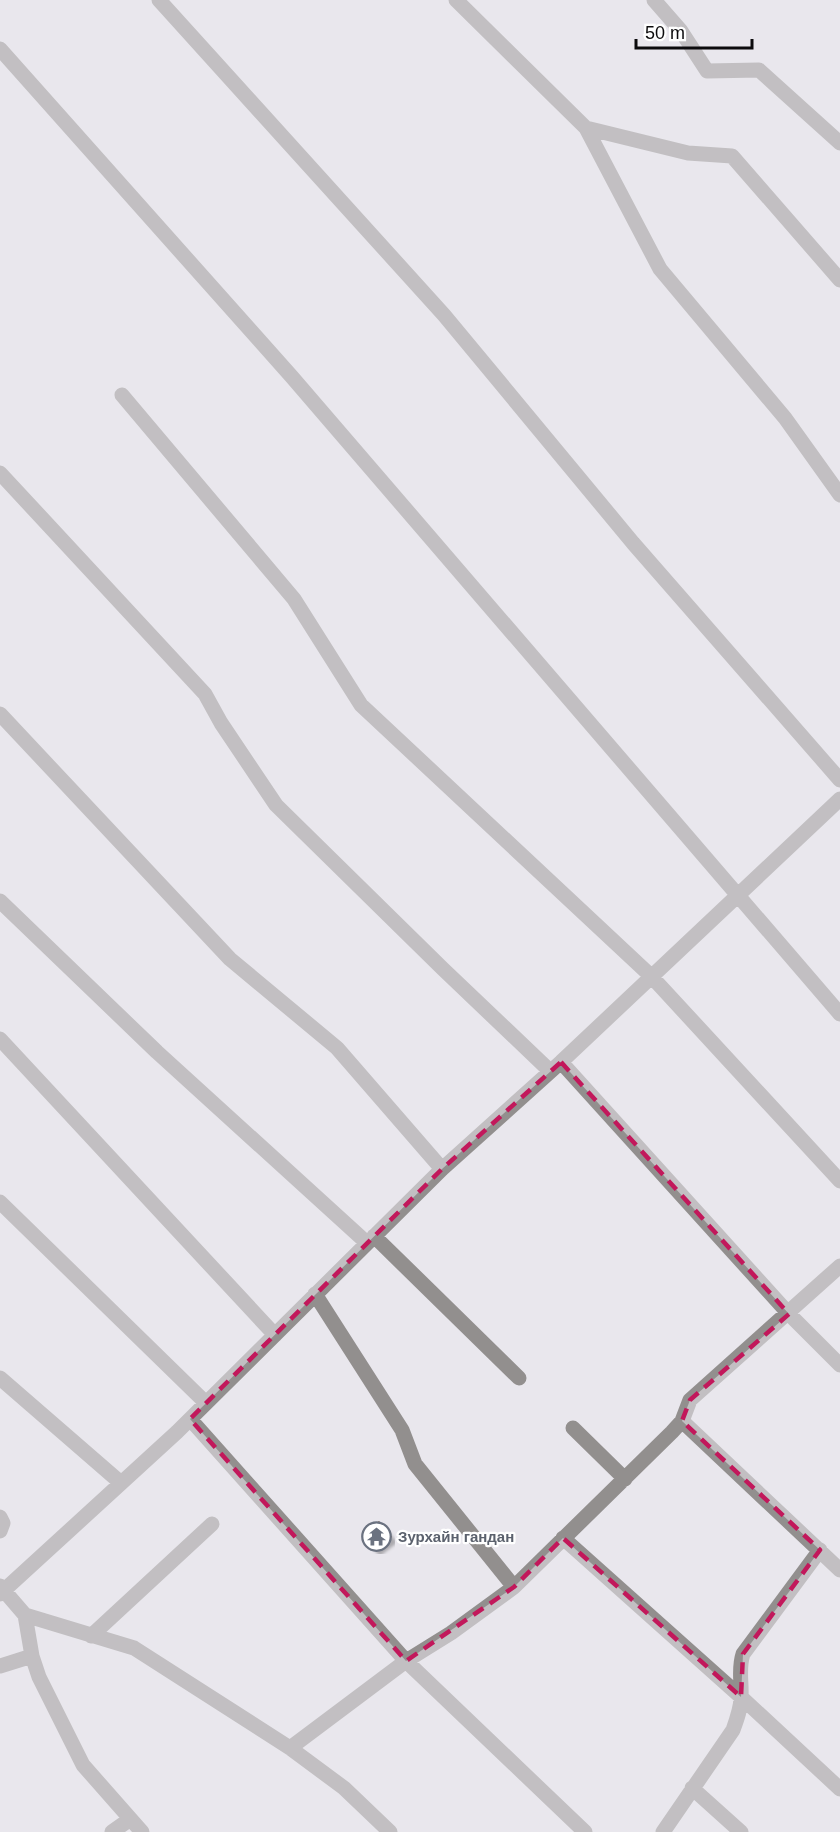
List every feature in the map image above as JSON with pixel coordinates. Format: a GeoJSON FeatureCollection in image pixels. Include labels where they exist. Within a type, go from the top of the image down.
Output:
{"type":"FeatureCollection","features":[{"type":"Feature","properties":{"kind":"street"},"geometry":{"type":"LineString","coordinates":[[159,0],[444,315],[633,543],[840,780]]}},
{"type":"Feature","properties":{"kind":"street"},"geometry":{"type":"LineString","coordinates":[[456,0],[586,128],[660,269],[785,418],[840,495]]}},
{"type":"Feature","properties":{"kind":"street"},"geometry":{"type":"LineString","coordinates":[[654,0],[681,31],[707,71],[759,70],[840,143]]}},
{"type":"Feature","properties":{"kind":"street"},"geometry":{"type":"LineString","coordinates":[[0,49],[292,376],[840,1014]]}},
{"type":"Feature","properties":{"kind":"street"},"geometry":{"type":"LineString","coordinates":[[586,128],[688,153],[732,156],[840,280]]}},
{"type":"Feature","properties":{"kind":"street"},"geometry":{"type":"LineString","coordinates":[[122,395],[294,599],[361,705],[651,976],[840,1181]]}},
{"type":"Feature","properties":{"kind":"street"},"geometry":{"type":"LineString","coordinates":[[0,472],[205,694],[221,723],[276,805],[443,969],[556,1066],[789,1314],[840,1365]]}},
{"type":"Feature","properties":{"kind":"street"},"geometry":{"type":"LineString","coordinates":[[0,714],[230,959],[337,1048],[442,1169]]}},
{"type":"Feature","properties":{"kind":"street"},"geometry":{"type":"LineString","coordinates":[[390,1832],[344,1788],[290,1748],[134,1648],[25,1615],[1,1590],[190,1419],[442,1169],[556,1066],[840,800]]}},
{"type":"Feature","properties":{"kind":"street"},"geometry":{"type":"LineString","coordinates":[[0,901],[157,1052],[371,1240],[519,1378]]}},
{"type":"Feature","properties":{"kind":"street"},"geometry":{"type":"LineString","coordinates":[[0,1039],[275,1335]]}},
{"type":"Feature","properties":{"kind":"street"},"geometry":{"type":"LineString","coordinates":[[0,1202],[206,1403]]}},
{"type":"Feature","properties":{"kind":"street"},"geometry":{"type":"LineString","coordinates":[[290,1748],[406,1660],[451,1634],[514,1587],[682,1421],[690,1400],[789,1314],[840,1266]]}},
{"type":"Feature","properties":{"kind":"street"},"geometry":{"type":"LineString","coordinates":[[315,1294],[402,1430],[415,1464],[514,1587]]}},
{"type":"Feature","properties":{"kind":"street"},"geometry":{"type":"LineString","coordinates":[[0,1378],[121,1483]]}},
{"type":"Feature","properties":{"kind":"street"},"geometry":{"type":"LineString","coordinates":[[190,1419],[406,1660],[585,1832]]}},
{"type":"Feature","properties":{"kind":"street"},"geometry":{"type":"LineString","coordinates":[[682,1421],[840,1570]]}},
{"type":"Feature","properties":{"kind":"street"},"geometry":{"type":"LineString","coordinates":[[573,1428],[625,1479]]}},
{"type":"Feature","properties":{"kind":"street"},"geometry":{"type":"LineString","coordinates":[[0,1517],[3,1523],[0,1532]]}},
{"type":"Feature","properties":{"kind":"street"},"geometry":{"type":"LineString","coordinates":[[90,1636],[212,1524]]}},
{"type":"Feature","properties":{"kind":"street"},"geometry":{"type":"LineString","coordinates":[[563,1538],[840,1789]]}},
{"type":"Feature","properties":{"kind":"street"},"geometry":{"type":"LineString","coordinates":[[663,1832],[733,1730],[738,1718],[741,1697],[740,1664],[743,1654],[820,1550]]}},
{"type":"Feature","properties":{"kind":"street"},"geometry":{"type":"LineString","coordinates":[[25,1615],[32,1656],[39,1677],[83,1765],[129,1820],[142,1832]]}},
{"type":"Feature","properties":{"kind":"street"},"geometry":{"type":"LineString","coordinates":[[0,1666],[32,1656]]}},
{"type":"Feature","properties":{"kind":"street"},"geometry":{"type":"LineString","coordinates":[[692,1788],[741,1832]]}},
{"type":"Feature","properties":{"kind":"street"},"geometry":{"type":"LineString","coordinates":[[112,1832],[129,1820]]}},
{"type":"Feature","properties":{"kind":"highlighted area"},"geometry":{"type":"Polygon","coordinates":[[[561,1062],[789,1314],[690,1400],[682,1421],[820,1550],[743,1654],[741,1697],[563,1538],[514,1587],[406,1661],[190,1419],[442,1169],[561,1062]]]}},
{"type":"Feature","properties":{"kind":"building","name":"Зурхайн гандан"},"geometry":{"type":"Polygon","coordinates":[[[379,1521],[392,1537],[374,1551],[362,1535],[379,1521]]]}},
{"type":"Feature","properties":{"kind":"place","name":"Зурхайн гандан"},"geometry":{"type":"Point","coordinates":[377,1536]}}]}
